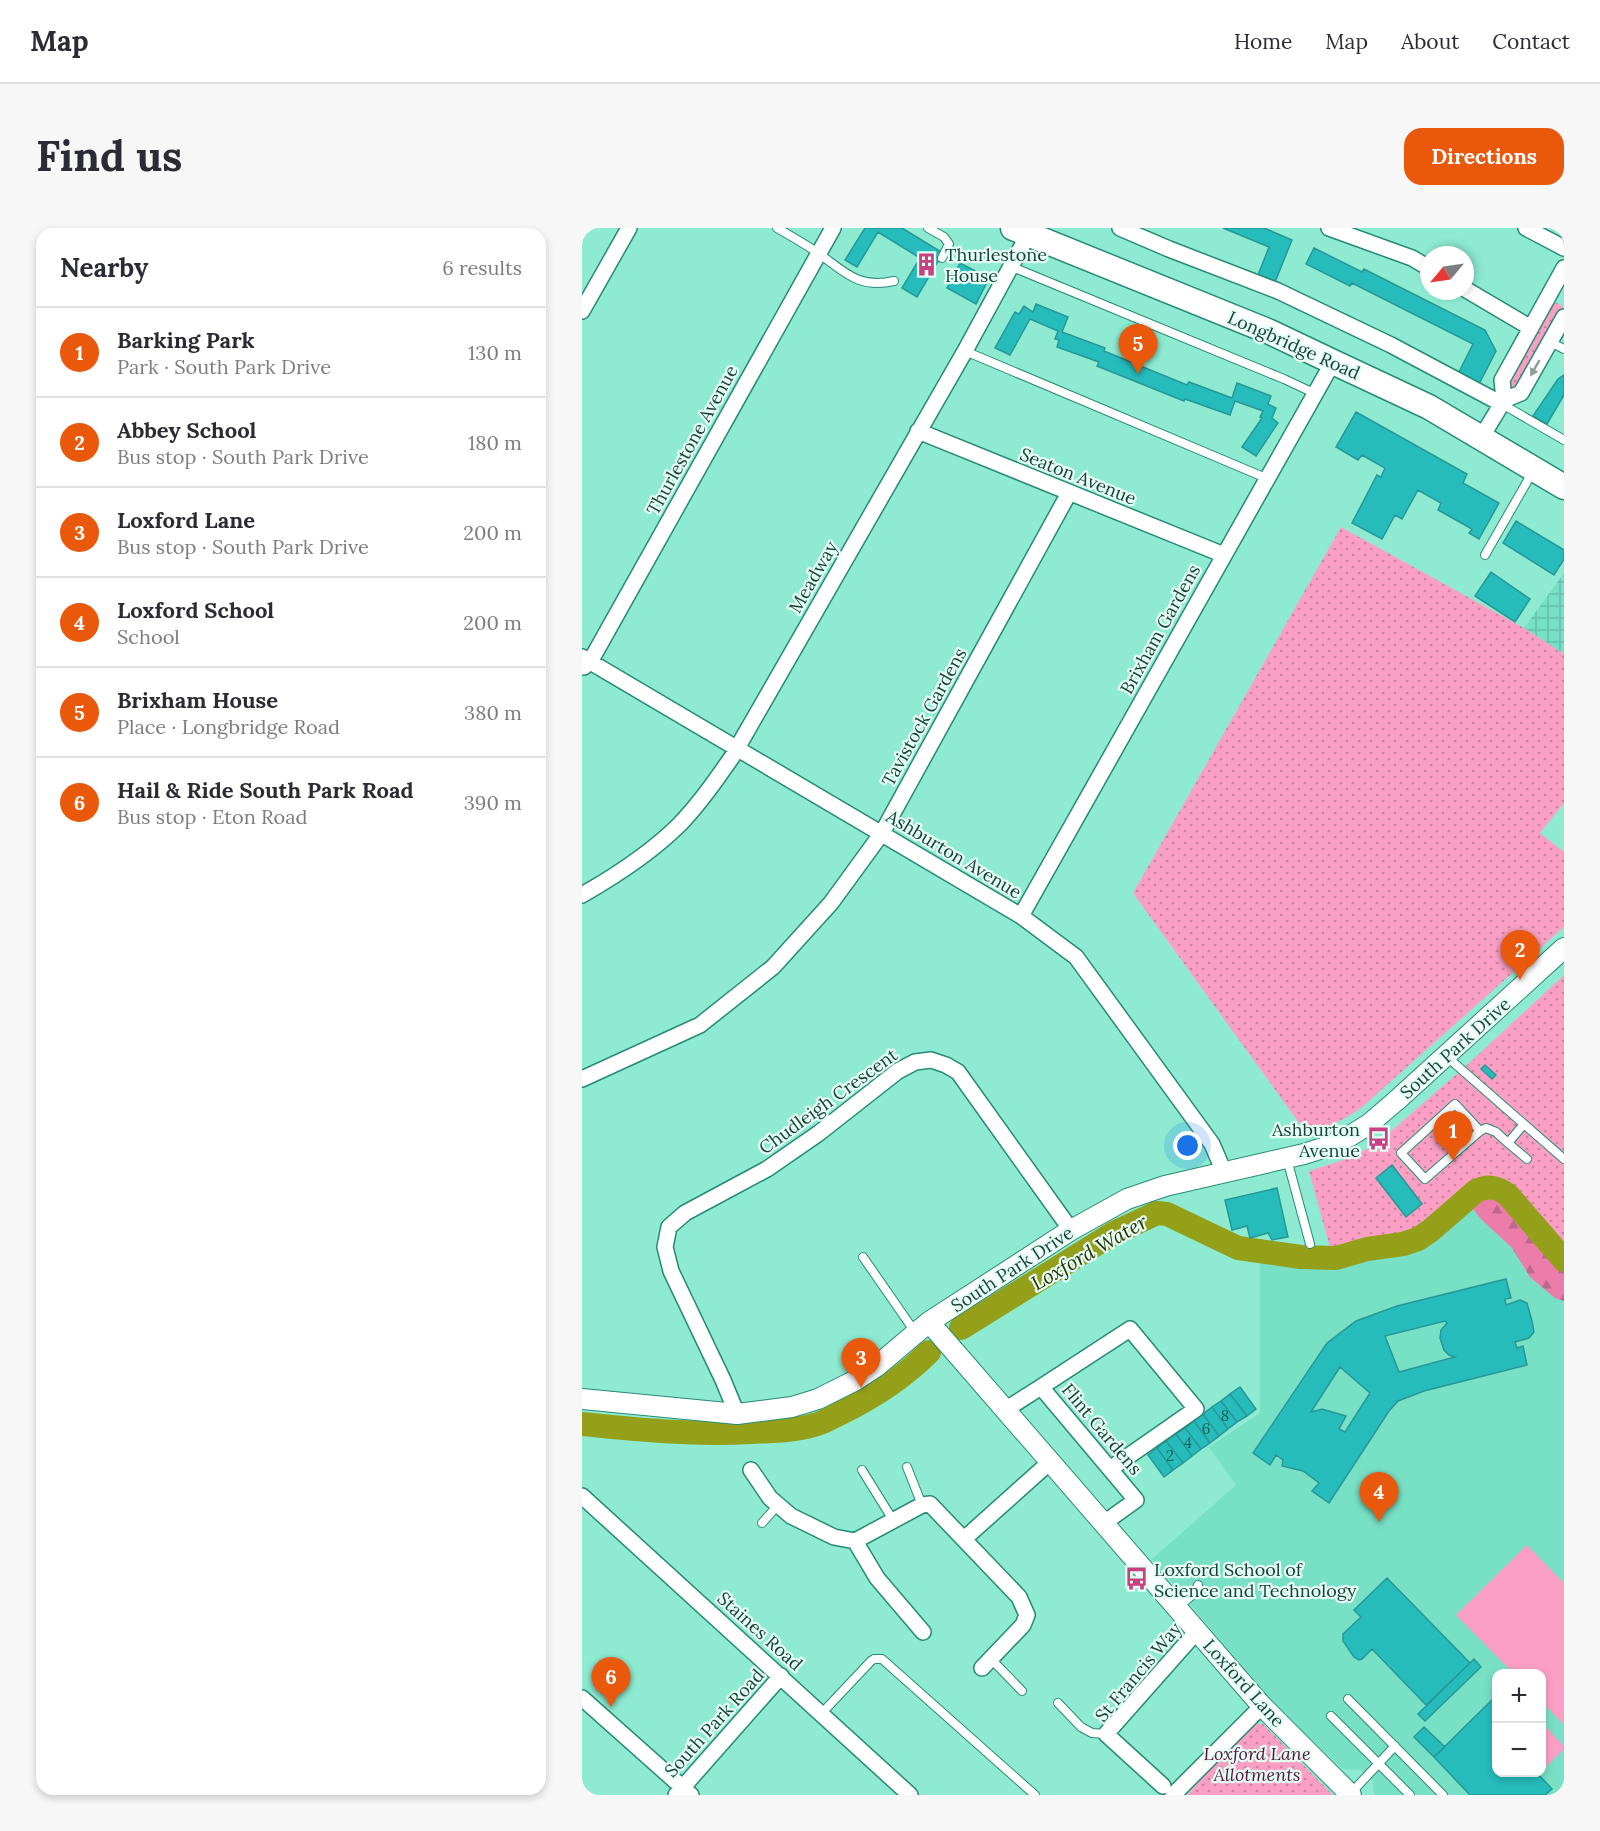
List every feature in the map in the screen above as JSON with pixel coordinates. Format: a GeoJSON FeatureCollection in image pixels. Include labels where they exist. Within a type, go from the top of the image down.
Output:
{"type":"FeatureCollection","features":[{"type":"Feature","properties":{"kind":"main road","name":"Longbridge Road"},"geometry":{"type":"LineString","coordinates":[[1020,232],[1259,328],[1429,407],[1564,487]]}},
{"type":"Feature","properties":{"kind":"street"},"geometry":{"type":"LineString","coordinates":[[582,311],[629,228]]}},
{"type":"Feature","properties":{"kind":"street","name":"Thurlestone Avenue"},"geometry":{"type":"LineString","coordinates":[[585,663],[833,228]]}},
{"type":"Feature","properties":{"kind":"street"},"geometry":{"type":"LineString","coordinates":[[1120,228],[1278,291],[1503,402]]}},
{"type":"Feature","properties":{"kind":"street"},"geometry":{"type":"LineString","coordinates":[[1329,228],[1420,263]]}},
{"type":"Feature","properties":{"kind":"street"},"geometry":{"type":"LineString","coordinates":[[1526,228],[1564,248]]}},
{"type":"Feature","properties":{"kind":"street","name":"Meadway"},"geometry":{"type":"LineString","coordinates":[[582,895],[618,874],[680,824],[710,790],[738,748],[965,351],[1010,266],[1020,232]]}},
{"type":"Feature","properties":{"kind":"street"},"geometry":{"type":"LineString","coordinates":[[1503,402],[1502,380],[1564,268]]}},
{"type":"Feature","properties":{"kind":"street"},"geometry":{"type":"LineString","coordinates":[[1474,295],[1531,328]]}},
{"type":"Feature","properties":{"kind":"street"},"geometry":{"type":"LineString","coordinates":[[1481,438],[1503,402],[1521,393],[1557,345],[1564,317]]}},
{"type":"Feature","properties":{"kind":"street","name":"Brixham Gardens"},"geometry":{"type":"LineString","coordinates":[[1021,916],[1332,362]]}},
{"type":"Feature","properties":{"kind":"street","name":"Seaton Avenue"},"geometry":{"type":"LineString","coordinates":[[918,431],[1224,555]]}},
{"type":"Feature","properties":{"kind":"street","name":"Tavistock Gardens"},"geometry":{"type":"LineString","coordinates":[[582,1079],[700,1025],[773,967],[831,903],[882,834],[1069,493]]}},
{"type":"Feature","properties":{"kind":"street","name":"Ashburton Avenue"},"geometry":{"type":"LineString","coordinates":[[585,663],[738,748],[1021,916],[1076,957],[1212,1144],[1224,1172]]}},
{"type":"Feature","properties":{"kind":"street","name":"South Park Drive"},"geometry":{"type":"LineString","coordinates":[[582,1399],[737,1414],[792,1407],[818,1399],[854,1381],[877,1366],[923,1327],[1071,1230],[1126,1199],[1165,1186],[1287,1158],[1329,1146],[1350,1136],[1369,1124],[1396,1101],[1564,948]]}},
{"type":"Feature","properties":{"kind":"street","name":"Chudleigh Crescent"},"geometry":{"type":"LineString","coordinates":[[737,1414],[671,1271],[665,1247],[669,1227],[685,1213],[767,1169],[819,1133],[898,1071],[915,1062],[931,1060],[958,1072],[1071,1230]]}},
{"type":"Feature","properties":{"kind":"street","name":"Loxford Lane"},"geometry":{"type":"LineString","coordinates":[[923,1327],[945,1342],[1262,1706],[1350,1795]]}},
{"type":"Feature","properties":{"kind":"street"},"geometry":{"type":"LineString","coordinates":[[1041,1387],[1130,1329],[1196,1409],[1110,1469]]}},
{"type":"Feature","properties":{"kind":"street","name":"Flint Gardens"},"geometry":{"type":"LineString","coordinates":[[1005,1410],[1041,1387],[1136,1500],[1104,1523]]}},
{"type":"Feature","properties":{"kind":"street"},"geometry":{"type":"LineString","coordinates":[[964,1539],[1050,1461]]}},
{"type":"Feature","properties":{"kind":"street"},"geometry":{"type":"LineString","coordinates":[[751,1470],[759,1484],[791,1516],[834,1537],[855,1541],[922,1505],[930,1504],[1019,1597],[1028,1615],[1023,1625],[986,1664]]}},
{"type":"Feature","properties":{"kind":"street","name":"Staines Road"},"geometry":{"type":"LineString","coordinates":[[582,1496],[910,1795]]}},
{"type":"Feature","properties":{"kind":"street"},"geometry":{"type":"LineString","coordinates":[[855,1541],[877,1578],[923,1632]]}},
{"type":"Feature","properties":{"kind":"street","name":"St Francis Way"},"geometry":{"type":"LineString","coordinates":[[1168,1791],[1106,1734],[1198,1630]]}},
{"type":"Feature","properties":{"kind":"street","name":"South Park Road"},"geometry":{"type":"LineString","coordinates":[[683,1793],[781,1676]]}},
{"type":"Feature","properties":{"kind":"street"},"geometry":{"type":"LineString","coordinates":[[582,1698],[683,1793]]}},
{"type":"Feature","properties":{"kind":"street"},"geometry":{"type":"LineString","coordinates":[[1168,1791],[1262,1706]]}},
{"type":"Feature","properties":{"kind":"lane"},"geometry":{"type":"LineString","coordinates":[[777,228],[819,253],[843,273],[860,280],[880,284],[894,281]]}},
{"type":"Feature","properties":{"kind":"lane"},"geometry":{"type":"LineString","coordinates":[[928,228],[948,240],[949,244],[942,258]]}},
{"type":"Feature","properties":{"kind":"lane"},"geometry":{"type":"LineString","coordinates":[[1010,266],[1316,394]]}},
{"type":"Feature","properties":{"kind":"lane"},"geometry":{"type":"LineString","coordinates":[[965,351],[1266,478]]}},
{"type":"Feature","properties":{"kind":"lane"},"geometry":{"type":"LineString","coordinates":[[1503,402],[1564,440]]}},
{"type":"Feature","properties":{"kind":"lane"},"geometry":{"type":"LineString","coordinates":[[1485,555],[1534,469]]}},
{"type":"Feature","properties":{"kind":"lane"},"geometry":{"type":"LineString","coordinates":[[1446,1056],[1564,1159]]}},
{"type":"Feature","properties":{"kind":"lane"},"geometry":{"type":"LineString","coordinates":[[1480,1131],[1455,1104],[1401,1153],[1425,1179],[1486,1128],[1496,1132],[1527,1159]]}},
{"type":"Feature","properties":{"kind":"lane"},"geometry":{"type":"LineString","coordinates":[[1508,1143],[1524,1124]]}},
{"type":"Feature","properties":{"kind":"lane"},"geometry":{"type":"LineString","coordinates":[[1287,1158],[1310,1244]]}},
{"type":"Feature","properties":{"kind":"lane"},"geometry":{"type":"LineString","coordinates":[[862,1257],[923,1327]]}},
{"type":"Feature","properties":{"kind":"lane"},"geometry":{"type":"LineString","coordinates":[[907,1467],[922,1505]]}},
{"type":"Feature","properties":{"kind":"lane"},"geometry":{"type":"LineString","coordinates":[[862,1470],[893,1520]]}},
{"type":"Feature","properties":{"kind":"lane"},"geometry":{"type":"LineString","coordinates":[[762,1523],[778,1505]]}},
{"type":"Feature","properties":{"kind":"lane"},"geometry":{"type":"LineString","coordinates":[[1178,1607],[1195,1593],[1198,1586]]}},
{"type":"Feature","properties":{"kind":"lane"},"geometry":{"type":"LineString","coordinates":[[820,1714],[871,1661],[882,1659],[1035,1795]]}},
{"type":"Feature","properties":{"kind":"lane"},"geometry":{"type":"LineString","coordinates":[[986,1664],[1022,1690]]}},
{"type":"Feature","properties":{"kind":"lane"},"geometry":{"type":"LineString","coordinates":[[1348,1699],[1443,1795]]}},
{"type":"Feature","properties":{"kind":"lane"},"geometry":{"type":"LineString","coordinates":[[1058,1703],[1086,1730],[1106,1734]]}},
{"type":"Feature","properties":{"kind":"lane"},"geometry":{"type":"LineString","coordinates":[[1331,1716],[1410,1795]]}},
{"type":"Feature","properties":{"kind":"lane"},"geometry":{"type":"LineString","coordinates":[[1350,1795],[1395,1746]]}},
{"type":"Feature","properties":{"kind":"shaded area"},"geometry":{"type":"Polygon","coordinates":[[[1564,573],[1564,654],[1524,628],[1564,573]]]}},
{"type":"Feature","properties":{"kind":"shaded area"},"geometry":{"type":"Polygon","coordinates":[[[1484,1195],[1497,1197],[1505,1202],[1564,1269],[1564,1795],[1374,1795],[1373,1781],[1361,1770],[1343,1769],[1279,1709],[1152,1559],[1236,1485],[1209,1447],[1260,1413],[1260,1259],[1326,1267],[1365,1257],[1406,1251],[1420,1247],[1484,1195]]]}},
{"type":"Feature","properties":{"kind":"green space"},"geometry":{"type":"Polygon","coordinates":[[[1553,301],[1563,306],[1518,387],[1510,389],[1507,381],[1553,301]]]}},
{"type":"Feature","properties":{"kind":"green space"},"geometry":{"type":"Polygon","coordinates":[[[1341,527],[1524,628],[1564,654],[1564,803],[1540,833],[1564,852],[1564,927],[1361,1108],[1335,1123],[1307,1134],[1133,893],[1341,527]]]}},
{"type":"Feature","properties":{"kind":"green space"},"geometry":{"type":"Polygon","coordinates":[[[1564,975],[1564,1253],[1512,1194],[1500,1187],[1487,1184],[1478,1186],[1459,1199],[1422,1232],[1413,1237],[1396,1242],[1364,1246],[1332,1255],[1309,1171],[1355,1156],[1382,1139],[1468,1064],[1564,975]]]}},
{"type":"Feature","properties":{"kind":"green space"},"geometry":{"type":"Polygon","coordinates":[[[1484,1195],[1497,1197],[1505,1202],[1564,1269],[1564,1301],[1555,1298],[1530,1277],[1512,1248],[1480,1218],[1470,1205],[1484,1195]]]}},
{"type":"Feature","properties":{"kind":"green space"},"geometry":{"type":"Polygon","coordinates":[[[1527,1545],[1564,1583],[1564,1725],[1546,1706],[1546,1669],[1509,1669],[1456,1615],[1527,1545]]]}},
{"type":"Feature","properties":{"kind":"green space","name":"Loxford Lane Allotments"},"geometry":{"type":"Polygon","coordinates":[[[1251,1723],[1263,1724],[1333,1795],[1187,1795],[1251,1723]]]}},
{"type":"Feature","properties":{"kind":"green space"},"geometry":{"type":"Polygon","coordinates":[[[1546,1727],[1564,1746],[1564,1749],[1546,1767],[1546,1727]]]}},
{"type":"Feature","properties":{"kind":"building","name":"Thurlestone House"},"geometry":{"type":"Polygon","coordinates":[[[865,228],[902,228],[943,253],[917,297],[902,288],[920,258],[878,232],[857,267],[845,260],[865,228]]]}},
{"type":"Feature","properties":{"kind":"building"},"geometry":{"type":"Polygon","coordinates":[[[1223,228],[1264,228],[1292,240],[1275,282],[1258,275],[1269,247],[1223,228]]]}},
{"type":"Feature","properties":{"kind":"building"},"geometry":{"type":"Polygon","coordinates":[[[1314,248],[1362,272],[1364,269],[1420,297],[1420,300],[1425,300],[1485,330],[1496,351],[1479,384],[1458,374],[1473,344],[1352,283],[1350,286],[1306,264],[1314,248]]]}},
{"type":"Feature","properties":{"kind":"building"},"geometry":{"type":"Polygon","coordinates":[[[960,263],[989,278],[976,304],[947,288],[960,263]]]}},
{"type":"Feature","properties":{"kind":"building"},"geometry":{"type":"Polygon","coordinates":[[[1036,304],[1068,317],[1062,332],[1105,348],[1104,351],[1187,385],[1189,382],[1232,398],[1237,383],[1271,396],[1268,404],[1276,408],[1272,418],[1278,423],[1256,456],[1242,447],[1262,418],[1260,417],[1263,411],[1235,401],[1230,415],[1185,399],[1184,401],[1097,366],[1099,362],[1057,347],[1059,340],[1055,339],[1058,331],[1030,319],[1010,355],[995,348],[1015,312],[1019,314],[1024,306],[1033,312],[1036,304]]]}},
{"type":"Feature","properties":{"kind":"building"},"geometry":{"type":"Polygon","coordinates":[[[1564,375],[1564,395],[1547,424],[1533,416],[1558,379],[1564,375]]]}},
{"type":"Feature","properties":{"kind":"building"},"geometry":{"type":"Polygon","coordinates":[[[1356,412],[1467,474],[1463,483],[1499,503],[1479,539],[1469,533],[1472,529],[1438,510],[1441,503],[1418,490],[1402,519],[1395,515],[1382,539],[1352,523],[1377,475],[1381,477],[1385,468],[1362,455],[1358,460],[1336,447],[1356,412]]]}},
{"type":"Feature","properties":{"kind":"building"},"geometry":{"type":"Polygon","coordinates":[[[1516,521],[1564,550],[1564,559],[1554,575],[1503,543],[1516,521]]]}},
{"type":"Feature","properties":{"kind":"building"},"geometry":{"type":"Polygon","coordinates":[[[1491,572],[1530,599],[1515,622],[1475,596],[1491,572]]]}},
{"type":"Feature","properties":{"kind":"building"},"geometry":{"type":"Polygon","coordinates":[[[1485,1065],[1496,1075],[1492,1079],[1481,1069],[1485,1065]]]}},
{"type":"Feature","properties":{"kind":"building"},"geometry":{"type":"Polygon","coordinates":[[[1392,1165],[1422,1204],[1406,1217],[1376,1178],[1392,1165]]]}},
{"type":"Feature","properties":{"kind":"building"},"geometry":{"type":"Polygon","coordinates":[[[1277,1188],[1288,1237],[1272,1240],[1268,1233],[1250,1238],[1247,1226],[1232,1230],[1225,1200],[1277,1188]]]}},
{"type":"Feature","properties":{"kind":"building"},"geometry":{"type":"Polygon","coordinates":[[[1506,1279],[1511,1298],[1505,1299],[1506,1305],[1520,1300],[1527,1303],[1532,1321],[1534,1332],[1529,1338],[1515,1342],[1517,1348],[1523,1346],[1527,1365],[1424,1391],[1398,1401],[1389,1411],[1329,1503],[1312,1491],[1319,1483],[1303,1471],[1282,1466],[1283,1460],[1276,1455],[1270,1465],[1253,1453],[1327,1343],[1356,1321],[1397,1306],[1506,1279]],[[1445,1321],[1385,1336],[1399,1372],[1455,1357],[1444,1350],[1440,1338],[1441,1330],[1447,1323],[1445,1321]],[[1340,1367],[1311,1412],[1322,1409],[1346,1416],[1339,1429],[1345,1432],[1370,1393],[1340,1367]]]}},
{"type":"Feature","properties":{"kind":"building"},"geometry":{"type":"Polygon","coordinates":[[[1240,1387],[1256,1409],[1247,1416],[1230,1394],[1240,1387]]]}},
{"type":"Feature","properties":{"kind":"building"},"geometry":{"type":"Polygon","coordinates":[[[1230,1394],[1247,1416],[1237,1422],[1221,1401],[1230,1394]]]}},
{"type":"Feature","properties":{"kind":"building"},"geometry":{"type":"Polygon","coordinates":[[[1221,1401],[1237,1422],[1228,1429],[1212,1407],[1221,1401]]]}},
{"type":"Feature","properties":{"kind":"building"},"geometry":{"type":"Polygon","coordinates":[[[1212,1407],[1228,1429],[1219,1436],[1203,1414],[1212,1407]]]}},
{"type":"Feature","properties":{"kind":"building"},"geometry":{"type":"Polygon","coordinates":[[[1203,1414],[1219,1436],[1210,1443],[1194,1421],[1203,1414]]]}},
{"type":"Feature","properties":{"kind":"building"},"geometry":{"type":"Polygon","coordinates":[[[1194,1421],[1210,1443],[1201,1449],[1185,1428],[1194,1421]]]}},
{"type":"Feature","properties":{"kind":"building"},"geometry":{"type":"Polygon","coordinates":[[[1185,1428],[1201,1449],[1192,1456],[1176,1434],[1185,1428]]]}},
{"type":"Feature","properties":{"kind":"building"},"geometry":{"type":"Polygon","coordinates":[[[1176,1434],[1192,1456],[1183,1463],[1166,1441],[1176,1434]]]}},
{"type":"Feature","properties":{"kind":"building"},"geometry":{"type":"Polygon","coordinates":[[[1166,1441],[1183,1463],[1173,1470],[1157,1448],[1166,1441]]]}},
{"type":"Feature","properties":{"kind":"building"},"geometry":{"type":"Polygon","coordinates":[[[1157,1448],[1173,1470],[1164,1477],[1148,1455],[1157,1448]]]}},
{"type":"Feature","properties":{"kind":"building"},"geometry":{"type":"Polygon","coordinates":[[[1387,1578],[1470,1663],[1426,1705],[1372,1649],[1359,1660],[1354,1657],[1343,1641],[1343,1634],[1361,1617],[1354,1610],[1387,1578]]]}},
{"type":"Feature","properties":{"kind":"building"},"geometry":{"type":"Polygon","coordinates":[[[1474,1659],[1481,1667],[1425,1721],[1418,1714],[1474,1659]]]}},
{"type":"Feature","properties":{"kind":"building"},"geometry":{"type":"Polygon","coordinates":[[[1492,1700],[1492,1777],[1541,1777],[1552,1789],[1545,1795],[1470,1795],[1434,1757],[1492,1700]]]}},
{"type":"Feature","properties":{"kind":"building"},"geometry":{"type":"Polygon","coordinates":[[[1424,1727],[1445,1747],[1434,1757],[1414,1737],[1424,1727]]]}},
{"type":"Feature","properties":{"kind":"waterway","name":"Loxford Water"},"geometry":{"type":"LineString","coordinates":[[961,1328],[1114,1233],[1157,1213],[1167,1214],[1238,1248],[1301,1257],[1336,1258],[1418,1239],[1476,1191],[1492,1188],[1508,1195],[1564,1260]]}},
{"type":"Feature","properties":{"kind":"waterway","name":"Loxford Water"},"geometry":{"type":"LineString","coordinates":[[582,1424],[708,1433],[775,1431],[806,1427],[827,1420],[875,1394],[898,1379],[929,1352]]}},
{"type":"Feature","properties":{"kind":"place","name":"Thurlestone House"},"geometry":{"type":"Point","coordinates":[927,264]}},
{"type":"Feature","properties":{"kind":"place","name":"Brixham House"},"geometry":{"type":"Point","coordinates":[1138,374]}},
{"type":"Feature","properties":{"kind":"place","name":"Abbey School"},"geometry":{"type":"Point","coordinates":[1520,980]}},
{"type":"Feature","properties":{"kind":"place","name":"Ashburton Avenue"},"geometry":{"type":"Point","coordinates":[1378,1139]}},
{"type":"Feature","properties":{"kind":"place","name":"Barking Park"},"geometry":{"type":"Point","coordinates":[1453,1161]}},
{"type":"Feature","properties":{"kind":"place","name":"Loxford Lane"},"geometry":{"type":"Point","coordinates":[861,1388]}},
{"type":"Feature","properties":{"kind":"place","name":"Loxford School"},"geometry":{"type":"Point","coordinates":[1379,1522]}},
{"type":"Feature","properties":{"kind":"place","name":"Loxford School of Science and Technology"},"geometry":{"type":"Point","coordinates":[1136,1579]}},
{"type":"Feature","properties":{"kind":"place","name":"Hail & Ride South Park Road"},"geometry":{"type":"Point","coordinates":[611,1707]}}]}
